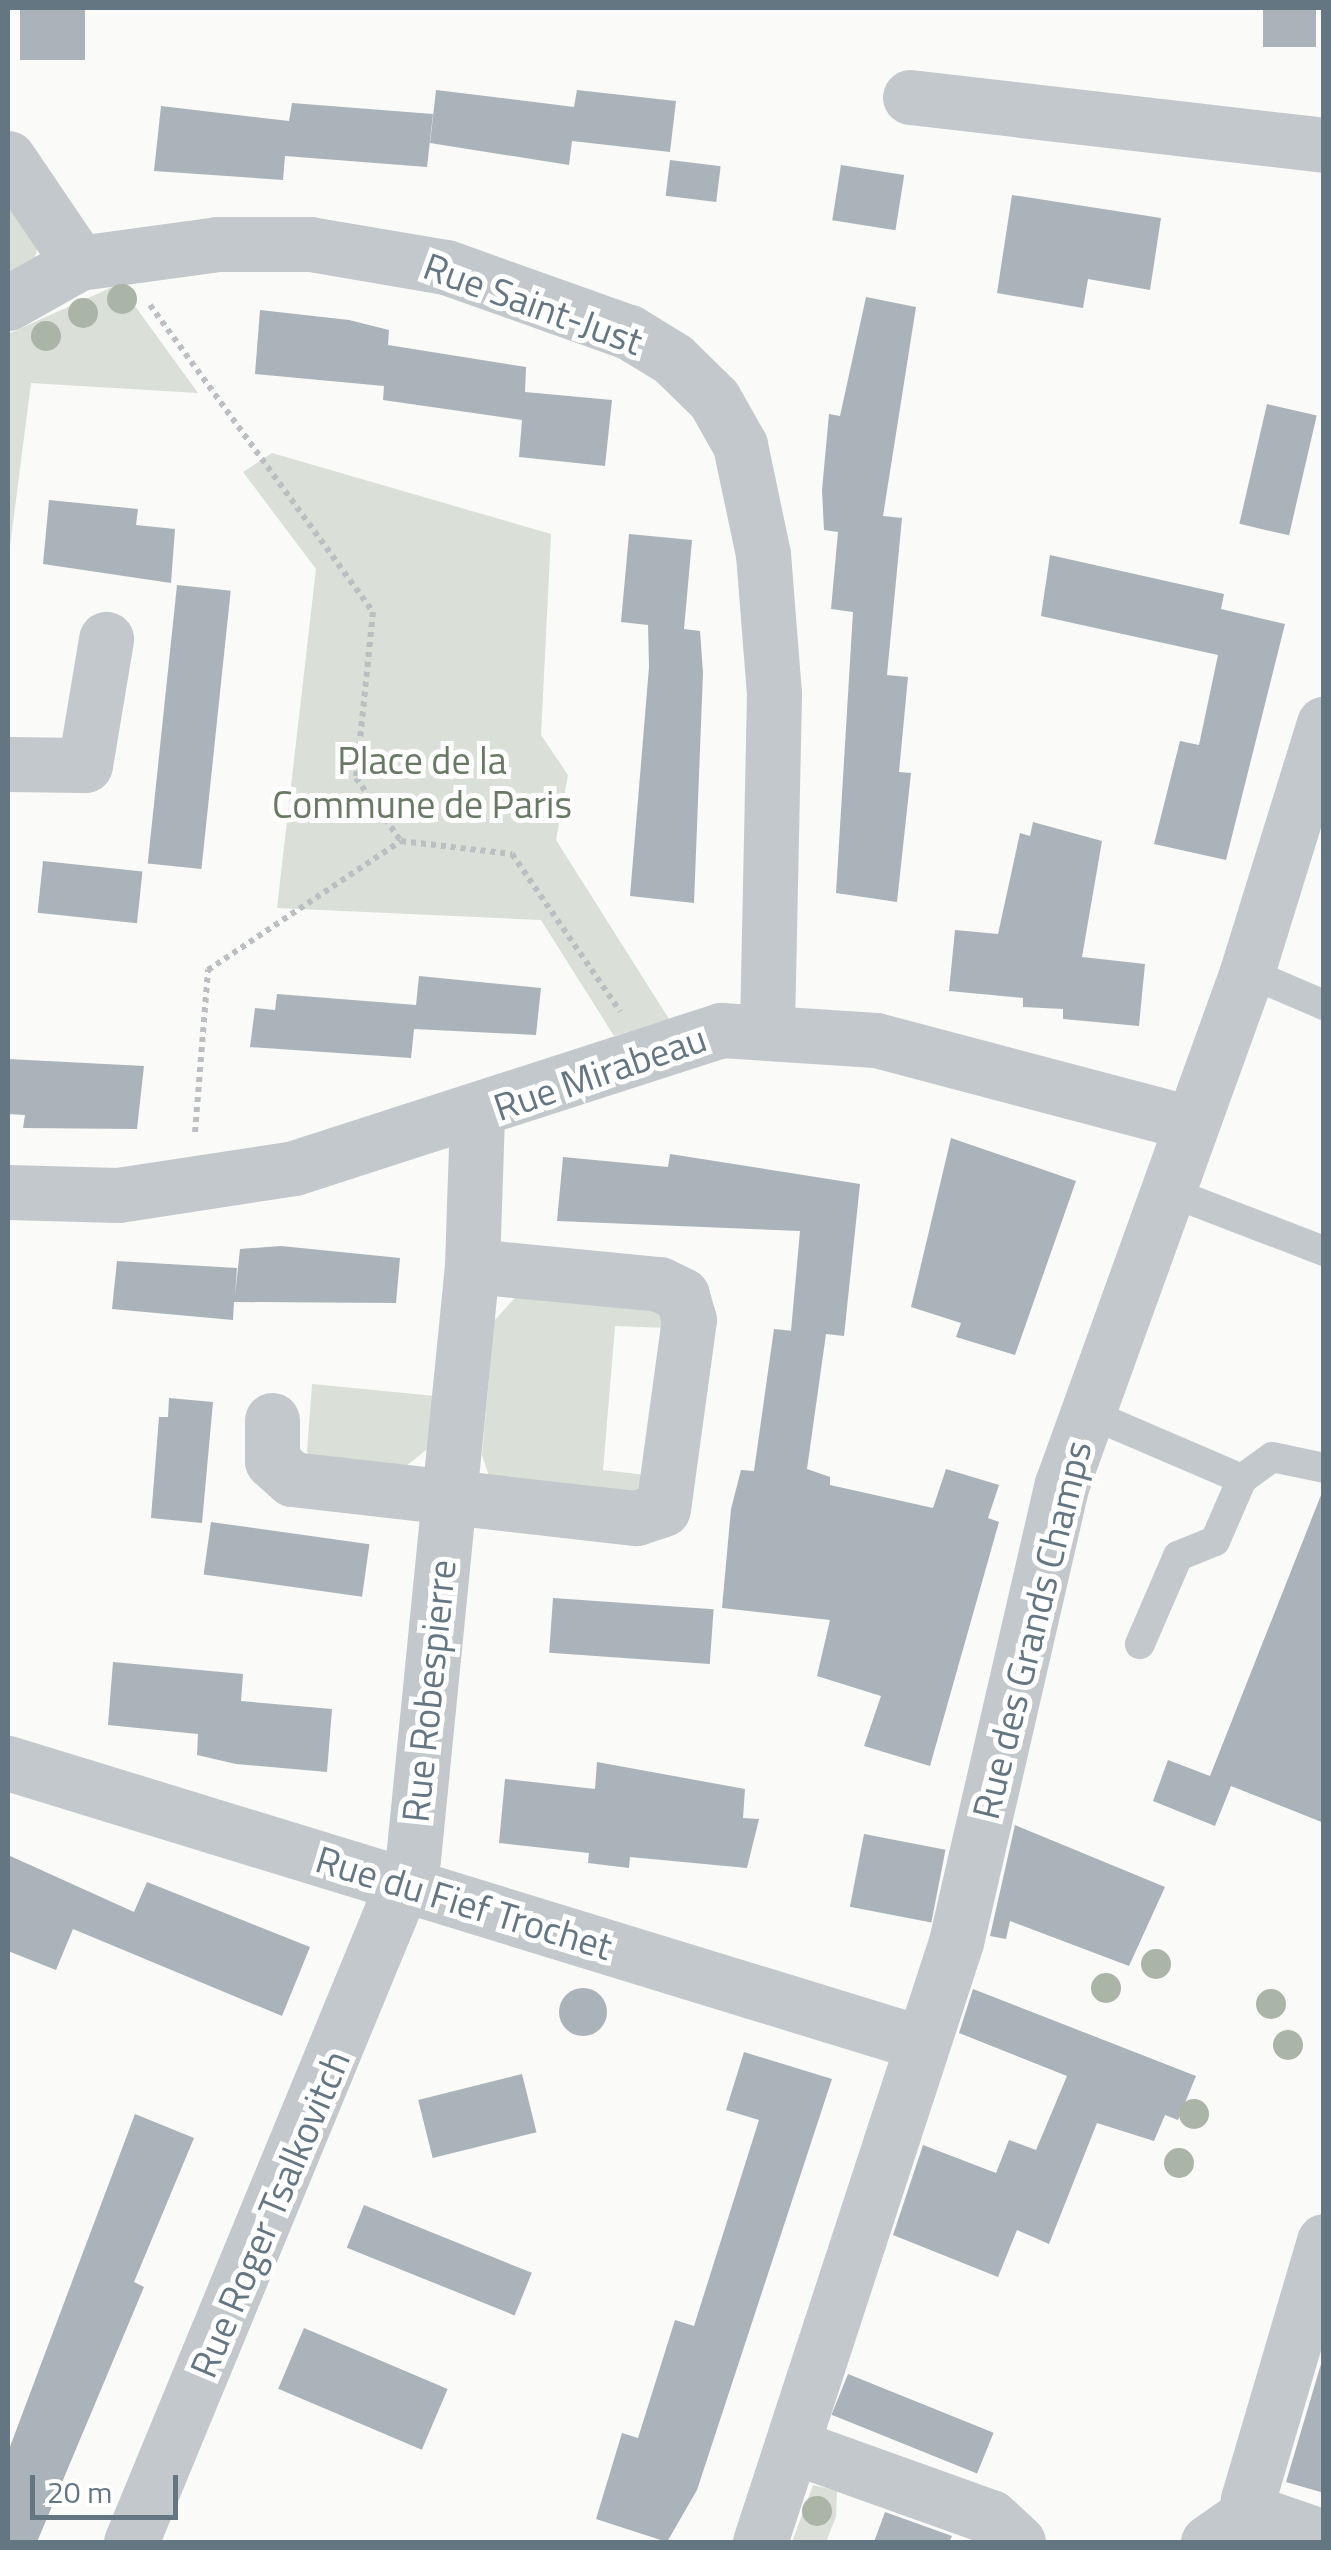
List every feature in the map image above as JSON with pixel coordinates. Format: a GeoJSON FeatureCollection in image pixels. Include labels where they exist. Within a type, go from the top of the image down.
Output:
{"type":"FeatureCollection","features":[{"type":"Feature","properties":{"kind":"street"},"geometry":{"type":"LineString","coordinates":[[910,97],[1324,145]]}},
{"type":"Feature","properties":{"kind":"street"},"geometry":{"type":"LineString","coordinates":[[8,158],[98,259]]}},
{"type":"Feature","properties":{"kind":"street","name":"Rue Saint-Just"},"geometry":{"type":"LineString","coordinates":[[8,303],[98,259],[310,244],[428,263],[630,332],[714,399],[740,445],[770,642],[768,1028]]}},
{"type":"Feature","properties":{"kind":"street"},"geometry":{"type":"LineString","coordinates":[[8,764],[85,765],[106,639]]}},
{"type":"Feature","properties":{"kind":"street","name":"Rue des Grands Champs"},"geometry":{"type":"LineString","coordinates":[[760,2542],[794,2447],[970,1892],[1062,1484],[1165,1190],[1247,972],[1324,724]]}},
{"type":"Feature","properties":{"kind":"street","name":"Rue Mirabeau"},"geometry":{"type":"LineString","coordinates":[[8,1192],[191,1187],[477,1116],[646,1050],[768,1028],[876,1040],[1191,1123]]}},
{"type":"Feature","properties":{"kind":"street","name":"Rue Robespierre"},"geometry":{"type":"LineString","coordinates":[[404,1884],[472,1266],[477,1116]]}},
{"type":"Feature","properties":{"kind":"street"},"geometry":{"type":"LineString","coordinates":[[272,1420],[272,1461],[292,1479],[636,1518],[663,1509],[672,1481],[689,1320],[682,1295],[659,1284],[472,1266]]}},
{"type":"Feature","properties":{"kind":"street","name":"Rue du Fief Trochet"},"geometry":{"type":"LineString","coordinates":[[8,1764],[922,2043]]}},
{"type":"Feature","properties":{"kind":"street","name":"Rue Roger Tsalkovitch"},"geometry":{"type":"LineString","coordinates":[[131,2542],[404,1884]]}},
{"type":"Feature","properties":{"kind":"street"},"geometry":{"type":"LineString","coordinates":[[1324,2242],[1250,2483],[1229,2527],[1324,2537]]}},
{"type":"Feature","properties":{"kind":"street"},"geometry":{"type":"LineString","coordinates":[[794,2447],[991,2516],[1018,2542]]}},
{"type":"Feature","properties":{"kind":"lane"},"geometry":{"type":"LineString","coordinates":[[1247,972],[1324,1004]]}},
{"type":"Feature","properties":{"kind":"lane"},"geometry":{"type":"LineString","coordinates":[[1165,1190],[1324,1251]]}},
{"type":"Feature","properties":{"kind":"lane"},"geometry":{"type":"LineString","coordinates":[[1088,1413],[1242,1479]]}},
{"type":"Feature","properties":{"kind":"lane"},"geometry":{"type":"LineString","coordinates":[[1140,1644],[1178,1556],[1214,1541],[1242,1479],[1272,1457],[1324,1468]]}},
{"type":"Feature","properties":{"kind":"path"},"geometry":{"type":"LineString","coordinates":[[98,259],[373,612],[356,778],[401,841]]}},
{"type":"Feature","properties":{"kind":"path"},"geometry":{"type":"LineString","coordinates":[[191,1187],[208,970],[401,841],[512,854],[646,1050]]}},
{"type":"Feature","properties":{"kind":"green space"},"geometry":{"type":"Polygon","coordinates":[[[8,187],[41,236],[32,267],[8,280],[8,187]]]}},
{"type":"Feature","properties":{"kind":"green space"},"geometry":{"type":"Polygon","coordinates":[[[119,284],[198,393],[31,383],[8,562],[8,334],[119,284]]]}},
{"type":"Feature","properties":{"kind":"green space","name":"Place de la Commune de Paris"},"geometry":{"type":"Polygon","coordinates":[[[272,453],[551,534],[541,735],[568,775],[556,840],[669,1019],[614,1036],[541,920],[277,908],[316,569],[243,472],[272,453]]]}},
{"type":"Feature","properties":{"kind":"green space"},"geometry":{"type":"Polygon","coordinates":[[[521,1291],[658,1301],[669,1328],[615,1326],[603,1470],[655,1476],[646,1497],[489,1476],[482,1455],[494,1321],[521,1291]]]}},
{"type":"Feature","properties":{"kind":"green space"},"geometry":{"type":"Polygon","coordinates":[[[312,1384],[435,1396],[430,1447],[392,1477],[322,1468],[307,1452],[312,1384]]]}},
{"type":"Feature","properties":{"kind":"green space"},"geometry":{"type":"Polygon","coordinates":[[[813,2485],[837,2491],[836,2517],[826,2542],[792,2542],[813,2485]]]}},
{"type":"Feature","properties":{"kind":"building"},"geometry":{"type":"Polygon","coordinates":[[[20,8],[85,8],[85,60],[20,60],[20,8]]]}},
{"type":"Feature","properties":{"kind":"building"},"geometry":{"type":"Polygon","coordinates":[[[1263,8],[1316,8],[1316,47],[1263,47],[1263,8]]]}},
{"type":"Feature","properties":{"kind":"building"},"geometry":{"type":"Polygon","coordinates":[[[436,90],[574,107],[577,90],[676,101],[670,152],[572,141],[569,165],[430,143],[436,90]]]}},
{"type":"Feature","properties":{"kind":"building"},"geometry":{"type":"Polygon","coordinates":[[[292,103],[433,114],[427,167],[285,156],[283,180],[154,171],[161,106],[289,121],[292,103]]]}},
{"type":"Feature","properties":{"kind":"building"},"geometry":{"type":"Polygon","coordinates":[[[670,160],[721,166],[716,202],[666,196],[670,160]]]}},
{"type":"Feature","properties":{"kind":"building"},"geometry":{"type":"Polygon","coordinates":[[[841,165],[904,175],[895,230],[832,220],[841,165]]]}},
{"type":"Feature","properties":{"kind":"building"},"geometry":{"type":"Polygon","coordinates":[[[1012,195],[1161,218],[1150,290],[1088,279],[1083,308],[997,293],[1012,195]]]}},
{"type":"Feature","properties":{"kind":"building"},"geometry":{"type":"Polygon","coordinates":[[[866,297],[916,307],[883,516],[902,518],[887,675],[908,677],[899,772],[911,773],[897,902],[836,893],[853,612],[831,609],[838,532],[824,530],[822,490],[829,414],[840,416],[866,297]]]}},
{"type":"Feature","properties":{"kind":"building"},"geometry":{"type":"Polygon","coordinates":[[[260,310],[349,320],[389,330],[388,345],[526,367],[525,392],[612,400],[605,466],[519,457],[522,420],[383,400],[384,386],[255,374],[260,310]]]}},
{"type":"Feature","properties":{"kind":"building"},"geometry":{"type":"Polygon","coordinates":[[[1267,404],[1317,415],[1289,535],[1239,524],[1267,404]]]}},
{"type":"Feature","properties":{"kind":"building"},"geometry":{"type":"Polygon","coordinates":[[[49,500],[138,509],[136,525],[175,529],[171,583],[43,564],[49,500]]]}},
{"type":"Feature","properties":{"kind":"building"},"geometry":{"type":"Polygon","coordinates":[[[629,534],[692,540],[684,629],[700,631],[703,673],[694,903],[630,896],[649,667],[648,625],[621,622],[629,534]]]}},
{"type":"Feature","properties":{"kind":"building"},"geometry":{"type":"Polygon","coordinates":[[[1050,555],[1224,594],[1221,609],[1285,624],[1226,860],[1154,844],[1180,741],[1199,745],[1218,655],[1041,616],[1050,555]]]}},
{"type":"Feature","properties":{"kind":"building"},"geometry":{"type":"Polygon","coordinates":[[[177,585],[231,591],[201,869],[148,863],[177,585]]]}},
{"type":"Feature","properties":{"kind":"building"},"geometry":{"type":"Polygon","coordinates":[[[1033,822],[1102,841],[1082,957],[1145,964],[1139,1026],[1063,1019],[1063,1009],[1023,1007],[1023,998],[949,991],[955,930],[998,934],[1020,833],[1030,836],[1033,822]]]}},
{"type":"Feature","properties":{"kind":"building"},"geometry":{"type":"Polygon","coordinates":[[[43,861],[142,871],[137,923],[38,913],[43,861]]]}},
{"type":"Feature","properties":{"kind":"building"},"geometry":{"type":"Polygon","coordinates":[[[419,976],[541,988],[536,1035],[414,1029],[411,1058],[250,1047],[255,1008],[275,1010],[277,994],[416,1005],[419,976]]]}},
{"type":"Feature","properties":{"kind":"building"},"geometry":{"type":"Polygon","coordinates":[[[8,1059],[144,1066],[137,1129],[23,1128],[25,1115],[8,1114],[8,1059]]]}},
{"type":"Feature","properties":{"kind":"building"},"geometry":{"type":"Polygon","coordinates":[[[951,1138],[1076,1181],[1015,1355],[956,1337],[961,1323],[911,1307],[951,1138]]]}},
{"type":"Feature","properties":{"kind":"building"},"geometry":{"type":"Polygon","coordinates":[[[670,1154],[860,1184],[844,1336],[826,1334],[807,1469],[830,1477],[830,1485],[933,1508],[946,1469],[999,1485],[988,1518],[999,1522],[930,1766],[864,1746],[881,1696],[817,1676],[830,1620],[722,1608],[731,1509],[741,1470],[754,1471],[774,1329],[791,1331],[800,1231],[557,1221],[563,1157],[668,1167],[670,1154]]]}},
{"type":"Feature","properties":{"kind":"building"},"geometry":{"type":"Polygon","coordinates":[[[281,1246],[400,1258],[396,1303],[234,1302],[233,1320],[112,1309],[117,1261],[237,1268],[235,1296],[240,1249],[281,1246]]]}},
{"type":"Feature","properties":{"kind":"building"},"geometry":{"type":"Polygon","coordinates":[[[169,1398],[213,1402],[202,1523],[151,1518],[159,1417],[168,1417],[169,1398]]]}},
{"type":"Feature","properties":{"kind":"building"},"geometry":{"type":"Polygon","coordinates":[[[1323,1490],[1324,1823],[1231,1786],[1215,1826],[1153,1801],[1168,1760],[1210,1776],[1323,1490]]]}},
{"type":"Feature","properties":{"kind":"building"},"geometry":{"type":"Polygon","coordinates":[[[211,1522],[369,1544],[362,1597],[204,1574],[211,1522]]]}},
{"type":"Feature","properties":{"kind":"building"},"geometry":{"type":"Polygon","coordinates":[[[553,1598],[714,1609],[710,1664],[549,1653],[553,1598]]]}},
{"type":"Feature","properties":{"kind":"building"},"geometry":{"type":"Polygon","coordinates":[[[113,1662],[243,1674],[241,1701],[332,1709],[327,1772],[236,1764],[197,1755],[198,1734],[108,1725],[113,1662]]]}},
{"type":"Feature","properties":{"kind":"building"},"geometry":{"type":"Polygon","coordinates":[[[597,1762],[745,1789],[743,1818],[759,1819],[747,1868],[630,1857],[629,1868],[588,1863],[589,1853],[499,1843],[505,1779],[595,1789],[597,1762]]]}},
{"type":"Feature","properties":{"kind":"building"},"geometry":{"type":"Polygon","coordinates":[[[1015,1825],[1165,1887],[1129,1966],[1010,1921],[1006,1939],[990,1936],[1015,1825]]]}},
{"type":"Feature","properties":{"kind":"building"},"geometry":{"type":"Polygon","coordinates":[[[864,1834],[945,1850],[931,1922],[850,1907],[864,1834]]]}},
{"type":"Feature","properties":{"kind":"building"},"geometry":{"type":"Polygon","coordinates":[[[8,1855],[134,1912],[147,1882],[310,1947],[282,2016],[73,1929],[56,1970],[8,1951],[8,1855]]]}},
{"type":"Feature","properties":{"kind":"building"},"geometry":{"type":"Polygon","coordinates":[[[583,1988],[600,1995],[607,2012],[600,2029],[583,2036],[566,2029],[559,2012],[566,1995],[583,1988]]]}},
{"type":"Feature","properties":{"kind":"building"},"geometry":{"type":"Polygon","coordinates":[[[973,1989],[1196,2076],[1178,2120],[1165,2115],[1154,2141],[1097,2123],[1049,2244],[1017,2230],[998,2277],[893,2235],[923,2145],[996,2173],[1009,2140],[1036,2150],[1067,2076],[959,2033],[973,1989]]]}},
{"type":"Feature","properties":{"kind":"building"},"geometry":{"type":"Polygon","coordinates":[[[744,2052],[832,2079],[697,2490],[667,2542],[596,2519],[622,2433],[638,2438],[675,2320],[694,2326],[759,2120],[726,2110],[744,2052]]]}},
{"type":"Feature","properties":{"kind":"building"},"geometry":{"type":"Polygon","coordinates":[[[522,2074],[537,2132],[433,2158],[418,2100],[522,2074]]]}},
{"type":"Feature","properties":{"kind":"building"},"geometry":{"type":"Polygon","coordinates":[[[135,2114],[194,2138],[134,2282],[144,2287],[37,2542],[8,2542],[8,2452],[135,2114]]]}},
{"type":"Feature","properties":{"kind":"building"},"geometry":{"type":"Polygon","coordinates":[[[364,2205],[532,2273],[515,2315],[347,2248],[364,2205]]]}},
{"type":"Feature","properties":{"kind":"building"},"geometry":{"type":"Polygon","coordinates":[[[304,2328],[448,2389],[422,2450],[278,2389],[304,2328]]]}},
{"type":"Feature","properties":{"kind":"building"},"geometry":{"type":"Polygon","coordinates":[[[1324,2354],[1324,2493],[1286,2482],[1324,2354]]]}},
{"type":"Feature","properties":{"kind":"building"},"geometry":{"type":"Polygon","coordinates":[[[848,2374],[994,2433],[977,2474],[832,2415],[848,2374]]]}},
{"type":"Feature","properties":{"kind":"building"},"geometry":{"type":"Polygon","coordinates":[[[885,2512],[952,2536],[949,2542],[874,2542],[885,2512]]]}}]}
